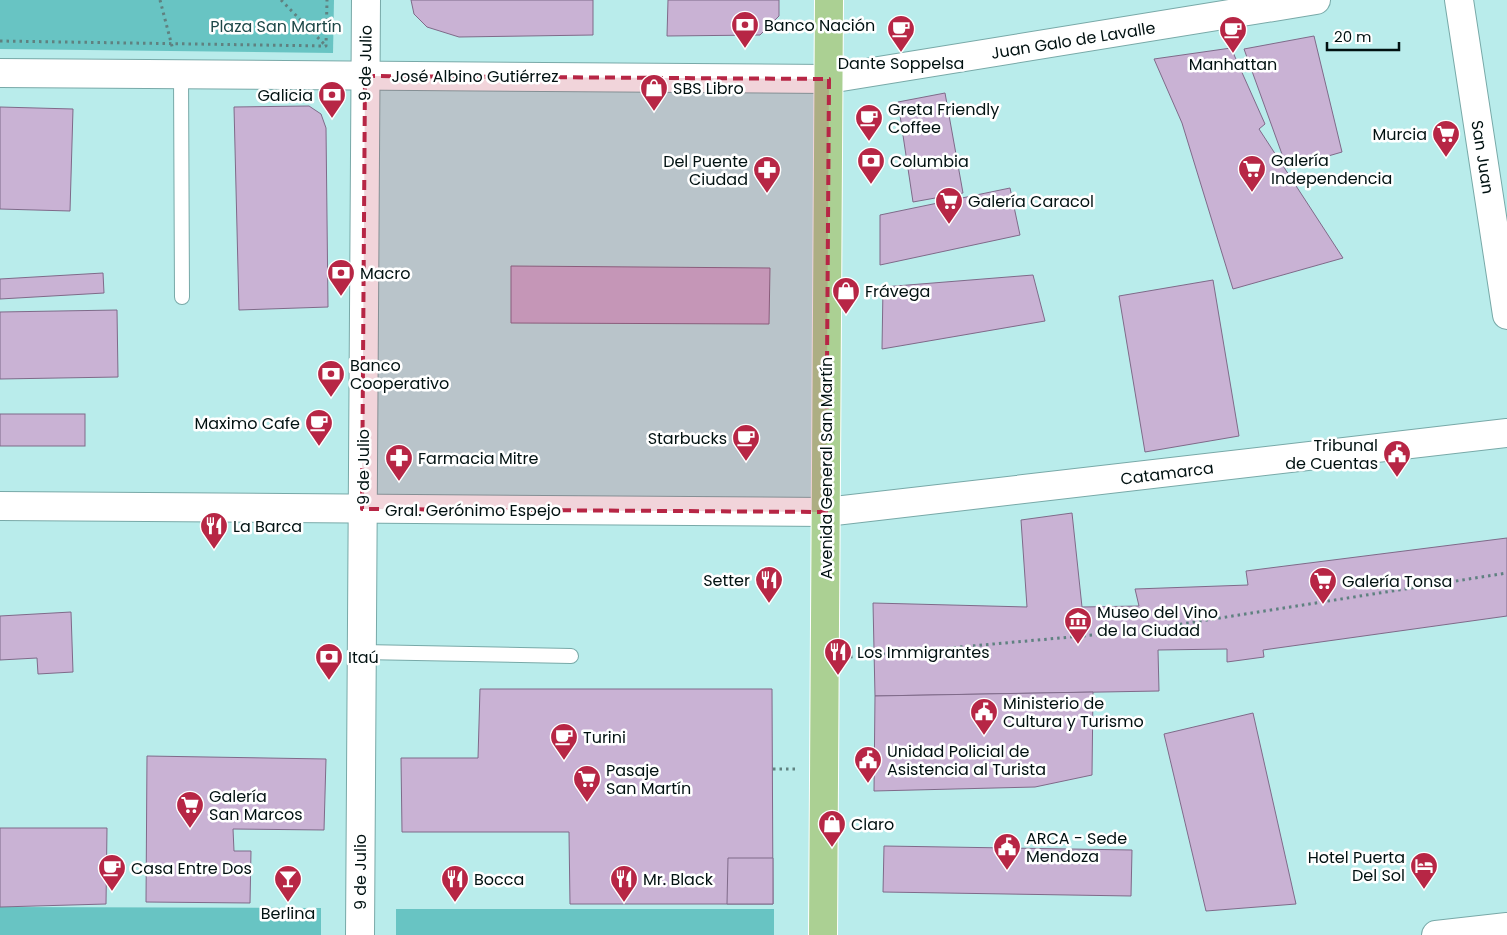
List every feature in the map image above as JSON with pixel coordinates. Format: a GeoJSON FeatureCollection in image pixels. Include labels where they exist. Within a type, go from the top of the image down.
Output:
{"type":"FeatureCollection","features":[{"type":"Feature","properties":{"kind":"main road","name":"Avenida General San Martín"},"geometry":{"type":"LineString","coordinates":[[823,935],[829,0]]}},
{"type":"Feature","properties":{"kind":"street","name":"9 de Julio"},"geometry":{"type":"LineString","coordinates":[[360,935],[366,0]]}},
{"type":"Feature","properties":{"kind":"street","name":"Juan Galo de Lavalle"},"geometry":{"type":"LineString","coordinates":[[829,79],[1316,0]]}},
{"type":"Feature","properties":{"kind":"street","name":"San Juan"},"geometry":{"type":"LineString","coordinates":[[1459,0],[1507,315]]}},
{"type":"Feature","properties":{"kind":"street","name":"José Albino Gutiérrez"},"geometry":{"type":"LineString","coordinates":[[0,73],[829,79]]}},
{"type":"Feature","properties":{"kind":"street","name":"Catamarca"},"geometry":{"type":"LineString","coordinates":[[826,512],[1507,433]]}},
{"type":"Feature","properties":{"kind":"street","name":"Gral. Gerónimo Espejo"},"geometry":{"type":"LineString","coordinates":[[0,506],[826,512]]}},
{"type":"Feature","properties":{"kind":"street"},"geometry":{"type":"LineString","coordinates":[[1436,935],[1507,927]]}},
{"type":"Feature","properties":{"kind":"lane"},"geometry":{"type":"LineString","coordinates":[[181,74],[182,297]]}},
{"type":"Feature","properties":{"kind":"lane"},"geometry":{"type":"LineString","coordinates":[[362,652],[571,656]]}},
{"type":"Feature","properties":{"kind":"path"},"geometry":{"type":"LineString","coordinates":[[160,0],[181,74]]}},
{"type":"Feature","properties":{"kind":"path"},"geometry":{"type":"LineString","coordinates":[[281,0],[333,53]]}},
{"type":"Feature","properties":{"kind":"path"},"geometry":{"type":"LineString","coordinates":[[326,46],[327,0]]}},
{"type":"Feature","properties":{"kind":"path"},"geometry":{"type":"LineString","coordinates":[[0,41],[171,42],[326,46]]}},
{"type":"Feature","properties":{"kind":"path"},"geometry":{"type":"LineString","coordinates":[[825,660],[1137,631],[1507,573]]}},
{"type":"Feature","properties":{"kind":"highlighted area"},"geometry":{"type":"Polygon","coordinates":[[[365,76],[829,79],[826,512],[362,509],[365,76]]]}},
{"type":"Feature","properties":{"kind":"green space","name":"Plaza San Martín"},"geometry":{"type":"Polygon","coordinates":[[[0,0],[334,0],[333,53],[0,49],[0,0]]]}},
{"type":"Feature","properties":{"kind":"green space"},"geometry":{"type":"Polygon","coordinates":[[[0,907],[321,908],[321,935],[0,935],[0,907]]]}},
{"type":"Feature","properties":{"kind":"green space"},"geometry":{"type":"Polygon","coordinates":[[[396,909],[774,909],[774,935],[396,935],[396,909]]]}},
{"type":"Feature","properties":{"kind":"building"},"geometry":{"type":"Polygon","coordinates":[[[411,0],[593,0],[593,35],[459,37],[427,27],[414,14],[411,0]]]}},
{"type":"Feature","properties":{"kind":"building"},"geometry":{"type":"Polygon","coordinates":[[[668,0],[779,0],[779,16],[760,35],[667,36],[668,0]]]}},
{"type":"Feature","properties":{"kind":"building"},"geometry":{"type":"Polygon","coordinates":[[[1314,36],[1342,152],[1287,168],[1244,49],[1314,36]]]}},
{"type":"Feature","properties":{"kind":"building","name":"Galería Independencia"},"geometry":{"type":"Polygon","coordinates":[[[1231,48],[1265,124],[1259,129],[1343,258],[1233,289],[1182,123],[1154,59],[1231,48]]]}},
{"type":"Feature","properties":{"kind":"building"},"geometry":{"type":"Polygon","coordinates":[[[945,93],[963,193],[913,202],[898,102],[945,93]]]}},
{"type":"Feature","properties":{"kind":"building"},"geometry":{"type":"Polygon","coordinates":[[[309,106],[321,114],[326,128],[328,307],[239,310],[234,107],[309,106]]]}},
{"type":"Feature","properties":{"kind":"building"},"geometry":{"type":"Polygon","coordinates":[[[0,107],[73,109],[70,211],[0,209],[0,107]]]}},
{"type":"Feature","properties":{"kind":"building","name":"Galería Caracol"},"geometry":{"type":"Polygon","coordinates":[[[1010,188],[1020,235],[880,265],[880,215],[1010,188]]]}},
{"type":"Feature","properties":{"kind":"building"},"geometry":{"type":"Polygon","coordinates":[[[511,266],[770,268],[769,324],[511,323],[511,266]]]}},
{"type":"Feature","properties":{"kind":"building"},"geometry":{"type":"Polygon","coordinates":[[[103,273],[104,293],[0,299],[0,279],[103,273]]]}},
{"type":"Feature","properties":{"kind":"building"},"geometry":{"type":"Polygon","coordinates":[[[1033,275],[1045,321],[882,349],[883,287],[1033,275]]]}},
{"type":"Feature","properties":{"kind":"building"},"geometry":{"type":"Polygon","coordinates":[[[1213,280],[1239,436],[1145,452],[1119,296],[1213,280]]]}},
{"type":"Feature","properties":{"kind":"building"},"geometry":{"type":"Polygon","coordinates":[[[117,310],[118,377],[0,379],[0,312],[117,310]]]}},
{"type":"Feature","properties":{"kind":"building"},"geometry":{"type":"Polygon","coordinates":[[[0,414],[85,414],[85,446],[0,446],[0,414]]]}},
{"type":"Feature","properties":{"kind":"building","name":"Galería Tonsa"},"geometry":{"type":"Polygon","coordinates":[[[1072,513],[1082,607],[1139,606],[1135,589],[1248,585],[1246,571],[1507,538],[1507,616],[1263,650],[1264,657],[1227,662],[1227,649],[1158,650],[1159,691],[875,696],[873,603],[1027,607],[1021,520],[1072,513]]]}},
{"type":"Feature","properties":{"kind":"building"},"geometry":{"type":"Polygon","coordinates":[[[71,612],[73,672],[38,674],[37,658],[0,660],[0,616],[71,612]]]}},
{"type":"Feature","properties":{"kind":"building","name":"Pasaje San Martín"},"geometry":{"type":"Polygon","coordinates":[[[480,689],[772,689],[773,904],[570,904],[569,832],[402,832],[401,758],[478,758],[480,689]]]}},
{"type":"Feature","properties":{"kind":"building","name":"Ministerio de Cultura y Turismo"},"geometry":{"type":"Polygon","coordinates":[[[1093,692],[1092,775],[1035,787],[874,791],[875,696],[1093,692]]]}},
{"type":"Feature","properties":{"kind":"building"},"geometry":{"type":"Polygon","coordinates":[[[1253,713],[1296,904],[1206,911],[1164,734],[1253,713]]]}},
{"type":"Feature","properties":{"kind":"building","name":"Galería San Marcos"},"geometry":{"type":"Polygon","coordinates":[[[147,756],[326,759],[324,830],[233,829],[234,851],[251,851],[250,903],[146,902],[147,756]]]}},
{"type":"Feature","properties":{"kind":"building"},"geometry":{"type":"Polygon","coordinates":[[[0,828],[107,828],[106,904],[0,907],[0,828]]]}},
{"type":"Feature","properties":{"kind":"building","name":"ARCA - Sede Mendoza"},"geometry":{"type":"Polygon","coordinates":[[[884,846],[1132,850],[1131,896],[883,892],[884,846]]]}},
{"type":"Feature","properties":{"kind":"building"},"geometry":{"type":"Polygon","coordinates":[[[728,858],[773,858],[773,904],[727,904],[728,858]]]}},
{"type":"Feature","properties":{"kind":"place","name":"Banco Nación"},"geometry":{"type":"Point","coordinates":[745,49]}},
{"type":"Feature","properties":{"kind":"place","name":"Dante Soppelsa"},"geometry":{"type":"Point","coordinates":[901,53]}},
{"type":"Feature","properties":{"kind":"place","name":"Manhattan"},"geometry":{"type":"Point","coordinates":[1233,54]}},
{"type":"Feature","properties":{"kind":"place","name":"SBS Libro"},"geometry":{"type":"Point","coordinates":[654,112]}},
{"type":"Feature","properties":{"kind":"place","name":"Galicia"},"geometry":{"type":"Point","coordinates":[332,119]}},
{"type":"Feature","properties":{"kind":"place","name":"Greta Friendly Coffee"},"geometry":{"type":"Point","coordinates":[869,142]}},
{"type":"Feature","properties":{"kind":"place","name":"Murcia"},"geometry":{"type":"Point","coordinates":[1446,158]}},
{"type":"Feature","properties":{"kind":"place","name":"Columbia"},"geometry":{"type":"Point","coordinates":[871,185]}},
{"type":"Feature","properties":{"kind":"place","name":"Galería Independencia"},"geometry":{"type":"Point","coordinates":[1252,193]}},
{"type":"Feature","properties":{"kind":"place","name":"Del Puente Ciudad"},"geometry":{"type":"Point","coordinates":[767,194]}},
{"type":"Feature","properties":{"kind":"place","name":"Galería Caracol"},"geometry":{"type":"Point","coordinates":[949,225]}},
{"type":"Feature","properties":{"kind":"place","name":"Macro"},"geometry":{"type":"Point","coordinates":[341,297]}},
{"type":"Feature","properties":{"kind":"place","name":"Frávega"},"geometry":{"type":"Point","coordinates":[846,315]}},
{"type":"Feature","properties":{"kind":"place","name":"Banco Cooperativo"},"geometry":{"type":"Point","coordinates":[331,398]}},
{"type":"Feature","properties":{"kind":"place","name":"Maximo Cafe"},"geometry":{"type":"Point","coordinates":[319,447]}},
{"type":"Feature","properties":{"kind":"place","name":"Starbucks"},"geometry":{"type":"Point","coordinates":[746,462]}},
{"type":"Feature","properties":{"kind":"place","name":"Tribunal de Cuentas"},"geometry":{"type":"Point","coordinates":[1397,478]}},
{"type":"Feature","properties":{"kind":"place","name":"Farmacia Mitre"},"geometry":{"type":"Point","coordinates":[399,482]}},
{"type":"Feature","properties":{"kind":"place","name":"La Barca"},"geometry":{"type":"Point","coordinates":[214,550]}},
{"type":"Feature","properties":{"kind":"place","name":"Setter"},"geometry":{"type":"Point","coordinates":[769,604]}},
{"type":"Feature","properties":{"kind":"place","name":"Galería Tonsa"},"geometry":{"type":"Point","coordinates":[1323,605]}},
{"type":"Feature","properties":{"kind":"place","name":"Museo del Vino de la Ciudad"},"geometry":{"type":"Point","coordinates":[1078,645]}},
{"type":"Feature","properties":{"kind":"place","name":"Los Immigrantes"},"geometry":{"type":"Point","coordinates":[838,676]}},
{"type":"Feature","properties":{"kind":"place","name":"Itaú"},"geometry":{"type":"Point","coordinates":[329,681]}},
{"type":"Feature","properties":{"kind":"place","name":"Ministerio de Cultura y Turismo"},"geometry":{"type":"Point","coordinates":[984,736]}},
{"type":"Feature","properties":{"kind":"place","name":"Turini"},"geometry":{"type":"Point","coordinates":[564,761]}},
{"type":"Feature","properties":{"kind":"place","name":"Unidad Policial de Asistencia al Turista"},"geometry":{"type":"Point","coordinates":[868,784]}},
{"type":"Feature","properties":{"kind":"place","name":"Pasaje San Martín"},"geometry":{"type":"Point","coordinates":[587,803]}},
{"type":"Feature","properties":{"kind":"place","name":"Galería San Marcos"},"geometry":{"type":"Point","coordinates":[190,829]}},
{"type":"Feature","properties":{"kind":"place","name":"Claro"},"geometry":{"type":"Point","coordinates":[832,848]}},
{"type":"Feature","properties":{"kind":"place","name":"ARCA - Sede Mendoza"},"geometry":{"type":"Point","coordinates":[1007,871]}},
{"type":"Feature","properties":{"kind":"place","name":"Hotel Puerta Del Sol"},"geometry":{"type":"Point","coordinates":[1424,890]}},
{"type":"Feature","properties":{"kind":"place","name":"Casa Entre Dos"},"geometry":{"type":"Point","coordinates":[112,892]}},
{"type":"Feature","properties":{"kind":"place","name":"Berlina"},"geometry":{"type":"Point","coordinates":[288,903]}},
{"type":"Feature","properties":{"kind":"place","name":"Bocca"},"geometry":{"type":"Point","coordinates":[455,903]}},
{"type":"Feature","properties":{"kind":"place","name":"Mr. Black"},"geometry":{"type":"Point","coordinates":[624,903]}}]}
